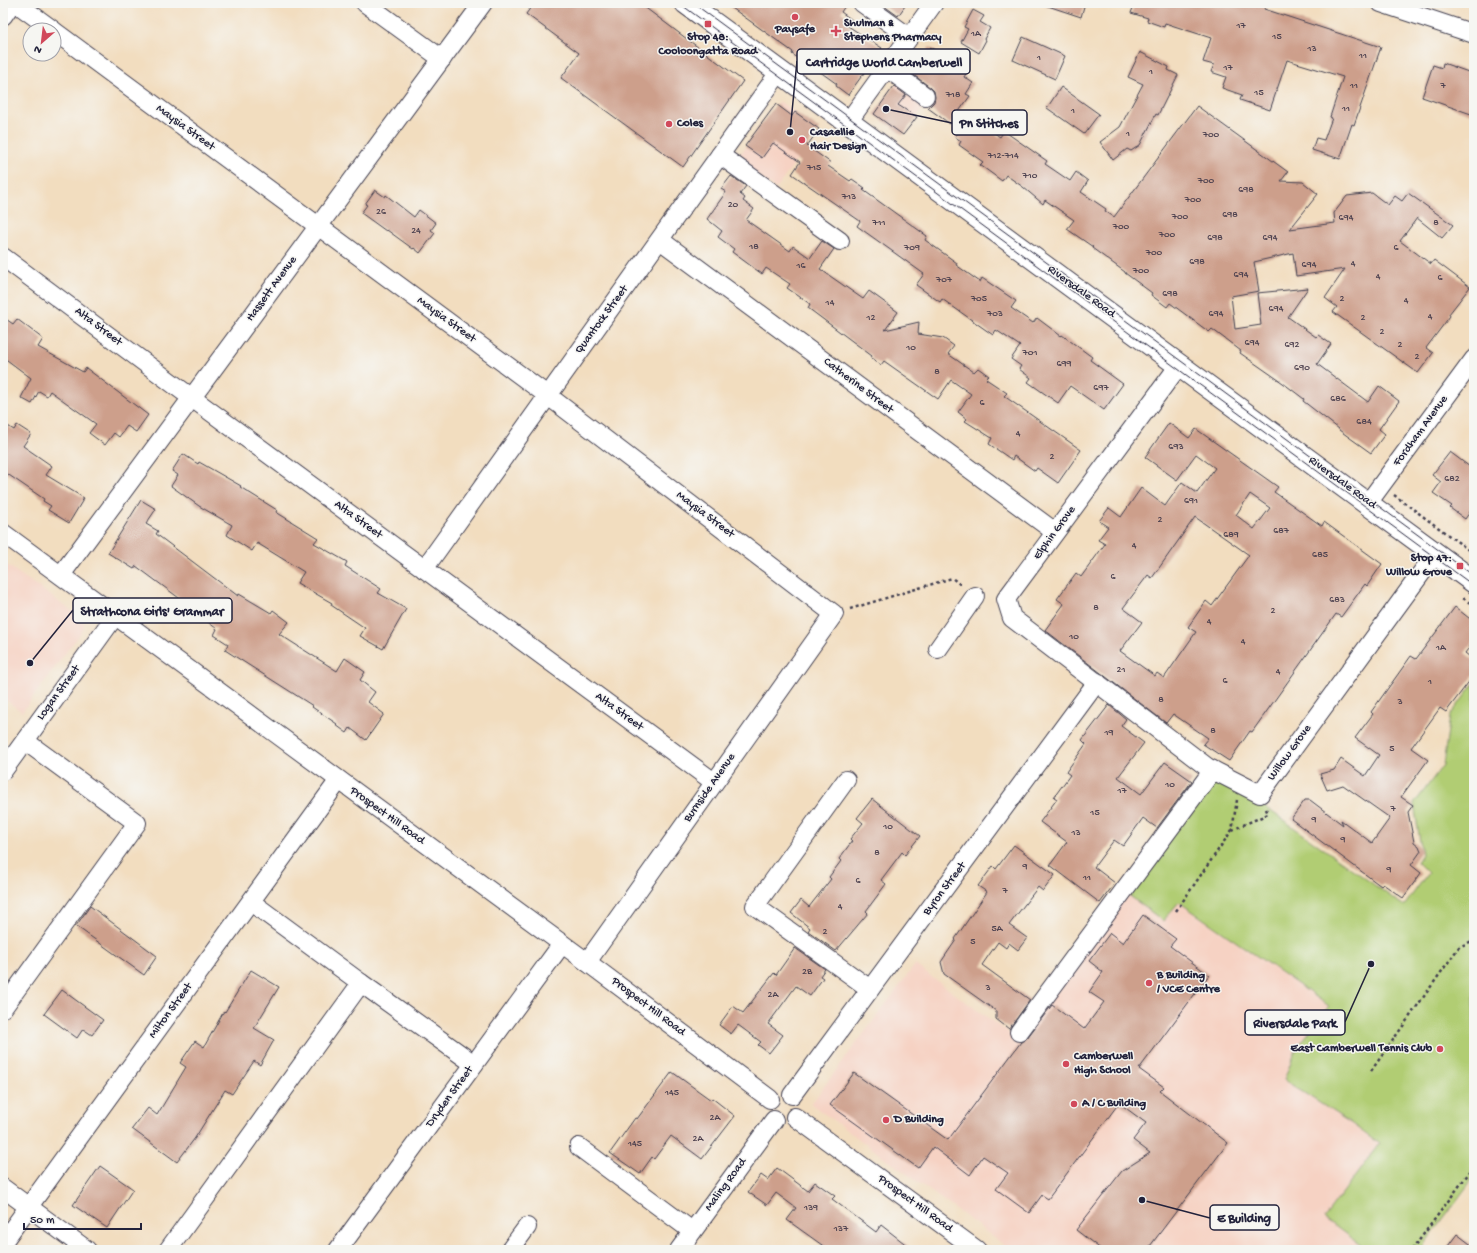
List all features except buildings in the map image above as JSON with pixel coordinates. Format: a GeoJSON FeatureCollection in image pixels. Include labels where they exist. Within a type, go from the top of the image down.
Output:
{"type":"FeatureCollection","features":[{"type":"Feature","properties":{"kind":"main road","name":"Riversdale Road"},"geometry":{"type":"LineString","coordinates":[[686,3],[1368,502],[1436,553],[1469,590]]}},
{"type":"Feature","properties":{"kind":"street"},"geometry":{"type":"LineString","coordinates":[[3,16],[12,3]]}},
{"type":"Feature","properties":{"kind":"street","name":"Maysia Street"},"geometry":{"type":"LineString","coordinates":[[16,3],[42,22]]}},
{"type":"Feature","properties":{"kind":"street"},"geometry":{"type":"LineString","coordinates":[[365,3],[442,59]]}},
{"type":"Feature","properties":{"kind":"street","name":"Hassett Avenue"},"geometry":{"type":"LineString","coordinates":[[60,575],[483,3]]}},
{"type":"Feature","properties":{"kind":"street"},"geometry":{"type":"LineString","coordinates":[[862,3],[909,37]]}},
{"type":"Feature","properties":{"kind":"street"},"geometry":{"type":"LineString","coordinates":[[848,122],[934,3]]}},
{"type":"Feature","properties":{"kind":"street"},"geometry":{"type":"LineString","coordinates":[[1381,3],[1474,34]]}},
{"type":"Feature","properties":{"kind":"street","name":"Maysia Street"},"geometry":{"type":"LineString","coordinates":[[62,37],[547,395],[834,614]]}},
{"type":"Feature","properties":{"kind":"street"},"geometry":{"type":"LineString","coordinates":[[887,68],[925,96]]}},
{"type":"Feature","properties":{"kind":"street","name":"Quantock Street"},"geometry":{"type":"LineString","coordinates":[[424,569],[780,71]]}},
{"type":"Feature","properties":{"kind":"street"},"geometry":{"type":"LineString","coordinates":[[720,156],[840,242]]}},
{"type":"Feature","properties":{"kind":"street","name":"Catherine Street"},"geometry":{"type":"LineString","coordinates":[[660,240],[1055,532]]}},
{"type":"Feature","properties":{"kind":"street","name":"Alta Street"},"geometry":{"type":"LineString","coordinates":[[3,257],[714,782]]}},
{"type":"Feature","properties":{"kind":"street","name":"Fordham Avenue"},"geometry":{"type":"LineString","coordinates":[[1368,502],[1474,359]]}},
{"type":"Feature","properties":{"kind":"street","name":"Elphin Grove"},"geometry":{"type":"LineString","coordinates":[[1097,682],[1012,618],[1006,599],[1180,364]]}},
{"type":"Feature","properties":{"kind":"street","name":"Prospect Hill Road"},"geometry":{"type":"LineString","coordinates":[[3,533],[587,962],[770,1099]]}},
{"type":"Feature","properties":{"kind":"street","name":"Willow Grove"},"geometry":{"type":"LineString","coordinates":[[1097,682],[1207,767],[1260,794],[1436,553]]}},
{"type":"Feature","properties":{"kind":"street"},"geometry":{"type":"LineString","coordinates":[[938,649],[975,596]]}},
{"type":"Feature","properties":{"kind":"street","name":"Burnside Avenue"},"geometry":{"type":"LineString","coordinates":[[587,962],[834,614]]}},
{"type":"Feature","properties":{"kind":"street","name":"Logan Street"},"geometry":{"type":"LineString","coordinates":[[3,771],[115,616]]}},
{"type":"Feature","properties":{"kind":"street","name":"Byron Street"},"geometry":{"type":"LineString","coordinates":[[792,1095],[1097,682]]}},
{"type":"Feature","properties":{"kind":"street"},"geometry":{"type":"LineString","coordinates":[[3,1008],[138,824],[24,741]]}},
{"type":"Feature","properties":{"kind":"street"},"geometry":{"type":"LineString","coordinates":[[1019,1032],[1213,770]]}},
{"type":"Feature","properties":{"kind":"street","name":"Milton Street"},"geometry":{"type":"LineString","coordinates":[[3,1242],[339,780]]}},
{"type":"Feature","properties":{"kind":"street"},"geometry":{"type":"LineString","coordinates":[[846,780],[755,906],[870,989]]}},
{"type":"Feature","properties":{"kind":"street"},"geometry":{"type":"LineString","coordinates":[[251,902],[474,1064]]}},
{"type":"Feature","properties":{"kind":"street","name":"Dryden Street"},"geometry":{"type":"LineString","coordinates":[[338,1250],[562,944]]}},
{"type":"Feature","properties":{"kind":"street"},"geometry":{"type":"LineString","coordinates":[[168,1250],[361,983]]}},
{"type":"Feature","properties":{"kind":"street"},"geometry":{"type":"LineString","coordinates":[[781,1092],[792,1095],[797,1103],[797,1113],[795,1117],[785,1123],[774,1120],[768,1109],[770,1099],[781,1092]]}},
{"type":"Feature","properties":{"kind":"street","name":"Prospect Hill Road"},"geometry":{"type":"LineString","coordinates":[[795,1117],[977,1250]]}},
{"type":"Feature","properties":{"kind":"street","name":"Maling Road"},"geometry":{"type":"LineString","coordinates":[[679,1250],[774,1120]]}},
{"type":"Feature","properties":{"kind":"street"},"geometry":{"type":"LineString","coordinates":[[579,1147],[692,1231]]}},
{"type":"Feature","properties":{"kind":"street"},"geometry":{"type":"LineString","coordinates":[[3,1188],[87,1250]]}},
{"type":"Feature","properties":{"kind":"street"},"geometry":{"type":"LineString","coordinates":[[510,1250],[527,1227]]}},
{"type":"Feature","properties":{"kind":"path"},"geometry":{"type":"LineString","coordinates":[[1394,495],[1474,554]]}},
{"type":"Feature","properties":{"kind":"path"},"geometry":{"type":"LineString","coordinates":[[834,614],[952,578],[975,596]]}},
{"type":"Feature","properties":{"kind":"path"},"geometry":{"type":"LineString","coordinates":[[1469,590],[1474,606]]}},
{"type":"Feature","properties":{"kind":"path"},"geometry":{"type":"LineString","coordinates":[[1176,911],[1232,830],[1240,784]]}},
{"type":"Feature","properties":{"kind":"path"},"geometry":{"type":"LineString","coordinates":[[1232,830],[1268,814],[1260,794]]}},
{"type":"Feature","properties":{"kind":"path"},"geometry":{"type":"LineString","coordinates":[[1371,1071],[1459,947],[1474,940]]}},
{"type":"Feature","properties":{"kind":"path"},"geometry":{"type":"LineString","coordinates":[[1412,1250],[1474,1166]]}},
{"type":"Feature","properties":{"kind":"shaded area"},"geometry":{"type":"Polygon","coordinates":[[[899,80],[928,102],[903,135],[874,114],[899,80]]]}},
{"type":"Feature","properties":{"kind":"shaded area"},"geometry":{"type":"Polygon","coordinates":[[[779,101],[819,129],[776,189],[736,160],[779,101]]]}},
{"type":"Feature","properties":{"kind":"shaded area"},"geometry":{"type":"Polygon","coordinates":[[[3,562],[83,619],[84,628],[22,712],[3,698],[3,562]]]}},
{"type":"Feature","properties":{"kind":"shaded area","name":"Camberwell High School"},"geometry":{"type":"Polygon","coordinates":[[[1126,893],[1178,902],[1329,1006],[1297,1048],[1352,1124],[1380,1144],[1324,1218],[1367,1250],[1011,1250],[811,1104],[915,965],[1017,1039],[1126,893]]]}},
{"type":"Feature","properties":{"kind":"green space"},"geometry":{"type":"Polygon","coordinates":[[[1474,683],[1474,1177],[1420,1250],[1367,1250],[1324,1218],[1379,1144],[1352,1124],[1284,1080],[1297,1048],[1329,1006],[1179,902],[1163,921],[1126,893],[1216,772],[1404,906],[1428,873],[1417,862],[1422,854],[1414,804],[1443,765],[1450,716],[1474,683]]]}},
{"type":"Feature","properties":{"kind":"tram line"},"geometry":{"type":"LineString","coordinates":[[679,3],[1474,586]]}},
{"type":"Feature","properties":{"kind":"tram line"},"geometry":{"type":"LineString","coordinates":[[693,3],[1474,576]]}},
{"type":"Feature","properties":{"kind":"place","name":"Paysafe"},"geometry":{"type":"Point","coordinates":[795,17]}},
{"type":"Feature","properties":{"kind":"place","name":"Stop 48: Cooloongatta Road"},"geometry":{"type":"Point","coordinates":[708,24]}},
{"type":"Feature","properties":{"kind":"place","name":"Shulman & Stephens Pharmacy"},"geometry":{"type":"Point","coordinates":[836,31]}},
{"type":"Feature","properties":{"kind":"place","name":"Pn Stitches"},"geometry":{"type":"Point","coordinates":[886,109]}},
{"type":"Feature","properties":{"kind":"place","name":"Coles"},"geometry":{"type":"Point","coordinates":[669,124]}},
{"type":"Feature","properties":{"kind":"place","name":"Cartridge World Camberwell"},"geometry":{"type":"Point","coordinates":[790,132]}},
{"type":"Feature","properties":{"kind":"place","name":"Casaellie Hair Design"},"geometry":{"type":"Point","coordinates":[802,140]}},
{"type":"Feature","properties":{"kind":"place","name":"Stop 47: Willow Grove"},"geometry":{"type":"Point","coordinates":[1460,566]}},
{"type":"Feature","properties":{"kind":"place","name":"Strathcona Girls' Grammar"},"geometry":{"type":"Point","coordinates":[30,663]}},
{"type":"Feature","properties":{"kind":"place","name":"Riversdale Park"},"geometry":{"type":"Point","coordinates":[1371,964]}},
{"type":"Feature","properties":{"kind":"place","name":"B Building / VCE Centre"},"geometry":{"type":"Point","coordinates":[1149,983]}},
{"type":"Feature","properties":{"kind":"place","name":"East Camberwell Tennis Club"},"geometry":{"type":"Point","coordinates":[1440,1049]}},
{"type":"Feature","properties":{"kind":"place","name":"Camberwell High School"},"geometry":{"type":"Point","coordinates":[1066,1064]}},
{"type":"Feature","properties":{"kind":"place","name":"A / C Building"},"geometry":{"type":"Point","coordinates":[1074,1104]}},
{"type":"Feature","properties":{"kind":"place","name":"D Building"},"geometry":{"type":"Point","coordinates":[886,1120]}},
{"type":"Feature","properties":{"kind":"place","name":"E Building"},"geometry":{"type":"Point","coordinates":[1142,1200]}}]}
